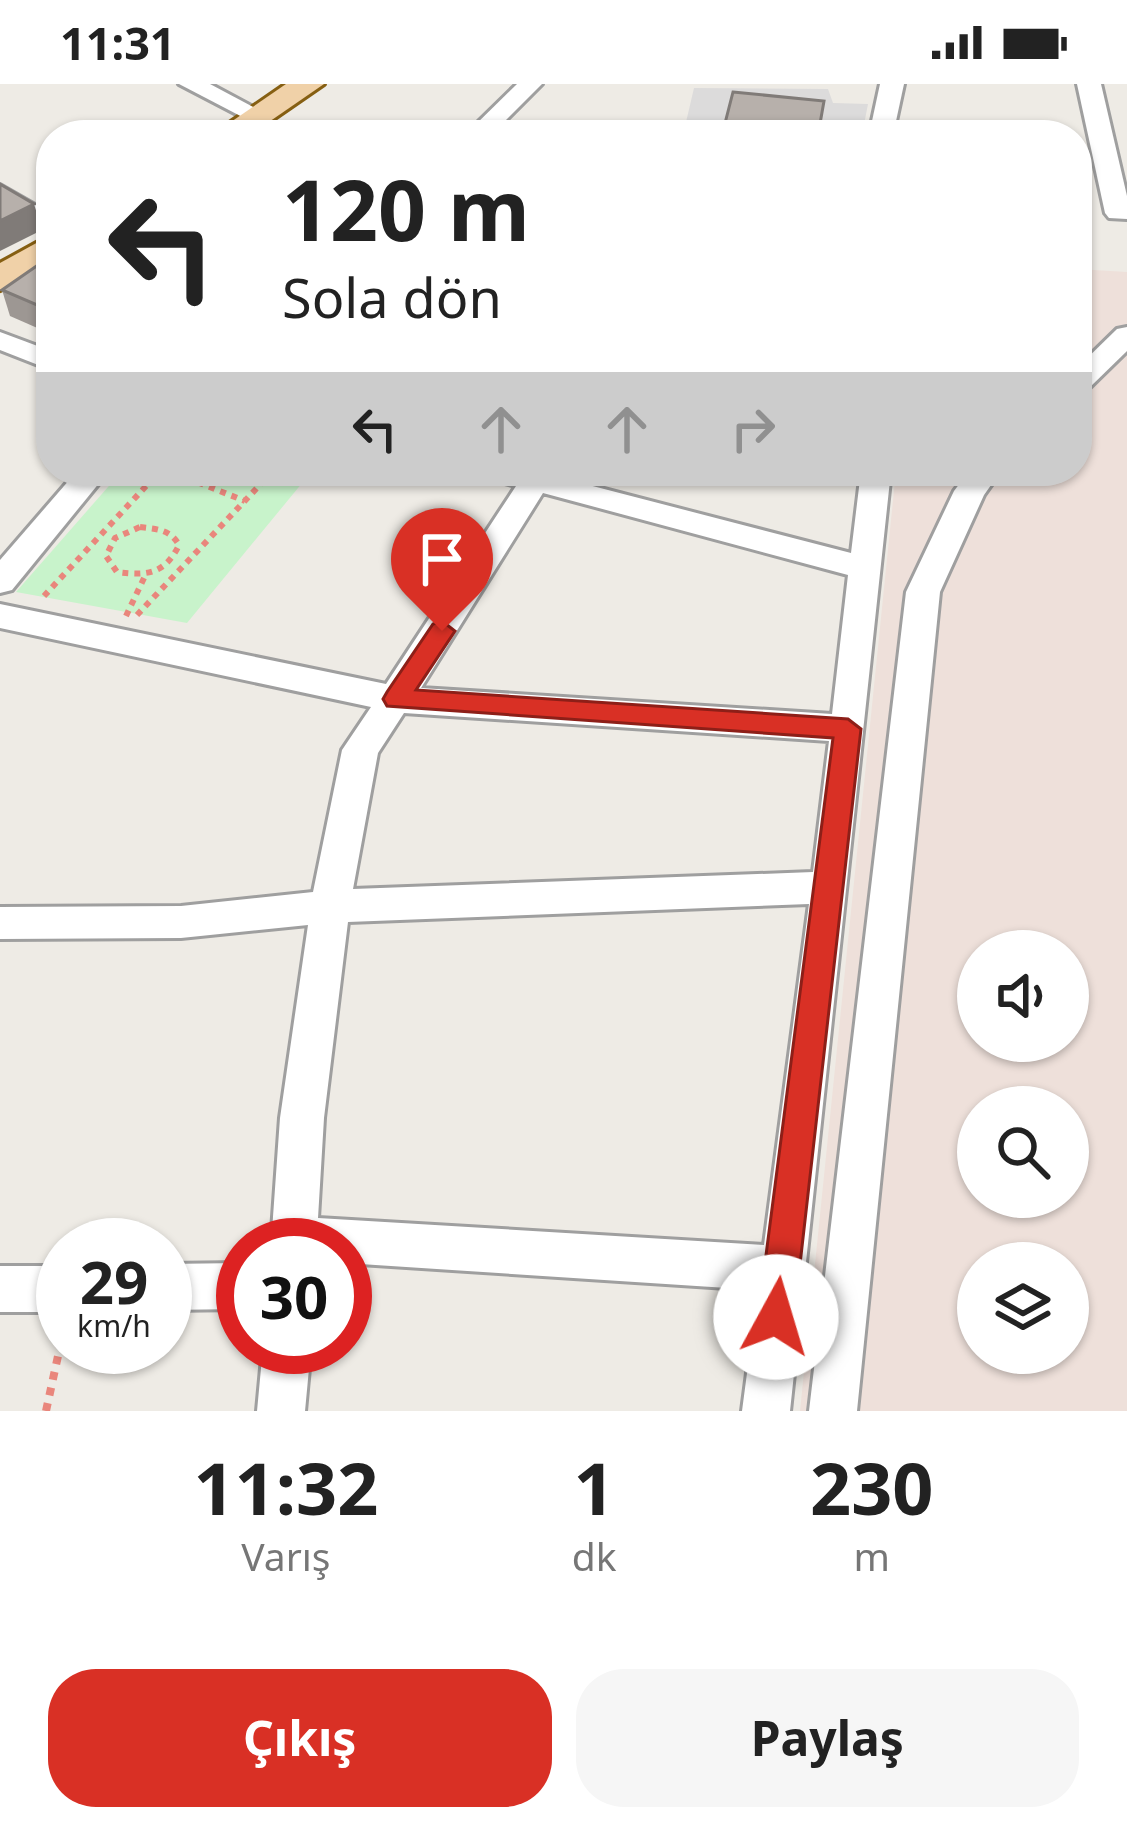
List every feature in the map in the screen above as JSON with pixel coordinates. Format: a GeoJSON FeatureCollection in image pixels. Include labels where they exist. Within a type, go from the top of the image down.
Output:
{"type":"FeatureCollection","features":[{"type":"Feature","properties":{"kind":"main road"},"geometry":{"type":"LineString","coordinates":[[252,120],[308,84]]}},
{"type":"Feature","properties":{"kind":"main road"},"geometry":{"type":"LineString","coordinates":[[0,279],[36,256]]}},
{"type":"Feature","properties":{"kind":"street"},"geometry":{"type":"LineString","coordinates":[[191,84],[258,116]]}},
{"type":"Feature","properties":{"kind":"street"},"geometry":{"type":"LineString","coordinates":[[493,120],[530,84]]}},
{"type":"Feature","properties":{"kind":"street"},"geometry":{"type":"LineString","coordinates":[[884,120],[892,84]]}},
{"type":"Feature","properties":{"kind":"street"},"geometry":{"type":"LineString","coordinates":[[1089,84],[1118,213]]}},
{"type":"Feature","properties":{"kind":"street"},"geometry":{"type":"LineString","coordinates":[[0,193],[36,216]]}},
{"type":"Feature","properties":{"kind":"street"},"geometry":{"type":"LineString","coordinates":[[1092,369],[1127,335]]}},
{"type":"Feature","properties":{"kind":"street"},"geometry":{"type":"LineString","coordinates":[[0,340],[36,355]]}},
{"type":"Feature","properties":{"kind":"street"},"geometry":{"type":"LineString","coordinates":[[0,582],[81,486]]}},
{"type":"Feature","properties":{"kind":"street"},"geometry":{"type":"LineString","coordinates":[[296,1218],[302,1118],[330,906],[359,750],[397,699],[532,486]]}},
{"type":"Feature","properties":{"kind":"street"},"geometry":{"type":"LineString","coordinates":[[574,486],[866,568]]}},
{"type":"Feature","properties":{"kind":"street"},"geometry":{"type":"LineString","coordinates":[[766,1411],[874,486]]}},
{"type":"Feature","properties":{"kind":"street"},"geometry":{"type":"LineString","coordinates":[[833,1411],[923,592],[974,486]]}},
{"type":"Feature","properties":{"kind":"street"},"geometry":{"type":"LineString","coordinates":[[11,618],[397,699],[848,729]]}},
{"type":"Feature","properties":{"kind":"street"},"geometry":{"type":"LineString","coordinates":[[0,923],[181,922],[330,906],[829,886]]}},
{"type":"Feature","properties":{"kind":"street"},"geometry":{"type":"LineString","coordinates":[[372,1246],[781,1269]]}},
{"type":"Feature","properties":{"kind":"street"},"geometry":{"type":"LineString","coordinates":[[0,1289],[36,1288]]}},
{"type":"Feature","properties":{"kind":"street"},"geometry":{"type":"LineString","coordinates":[[281,1411],[284,1374]]}},
{"type":"Feature","properties":{"kind":"path"},"geometry":{"type":"LineString","coordinates":[[11,618],[145,486]]}},
{"type":"Feature","properties":{"kind":"path"},"geometry":{"type":"LineString","coordinates":[[206,486],[245,501]]}},
{"type":"Feature","properties":{"kind":"path"},"geometry":{"type":"LineString","coordinates":[[114,639],[259,486]]}},
{"type":"Feature","properties":{"kind":"path"},"geometry":{"type":"LineString","coordinates":[[170,564],[179,545],[167,530],[140,527],[115,538],[106,556],[113,570],[145,576],[170,564],[183,566]]}},
{"type":"Feature","properties":{"kind":"path"},"geometry":{"type":"LineString","coordinates":[[114,639],[145,576]]}},
{"type":"Feature","properties":{"kind":"path"},"geometry":{"type":"LineString","coordinates":[[46,1411],[54,1374]]}},
{"type":"Feature","properties":{"kind":"shaded area"},"geometry":{"type":"Polygon","coordinates":[[[694,88],[828,89],[833,103],[868,104],[865,120],[687,120],[694,88]]]}},
{"type":"Feature","properties":{"kind":"shaded area"},"geometry":{"type":"Polygon","coordinates":[[[1092,270],[1127,272],[1127,1411],[800,1411],[894,486],[1092,486],[1092,270]]]}},
{"type":"Feature","properties":{"kind":"green space"},"geometry":{"type":"Polygon","coordinates":[[[109,486],[300,486],[187,623],[16,592],[109,486]]]}},
{"type":"Feature","properties":{"kind":"building"},"geometry":{"type":"Polygon","coordinates":[[[733,92],[824,101],[821,120],[726,120],[733,92]]]}},
{"type":"Feature","properties":{"kind":"building"},"geometry":{"type":"Polygon","coordinates":[[[0,184],[34,204],[0,221],[0,184]]]}},
{"type":"Feature","properties":{"kind":"building"},"geometry":{"type":"Polygon","coordinates":[[[36,266],[36,305],[2,290],[36,266]]]}},
{"type":"Feature","properties":{"kind":"route"},"geometry":{"type":"LineString","coordinates":[[442,631],[397,699],[848,729],[776,1317]]}}]}
